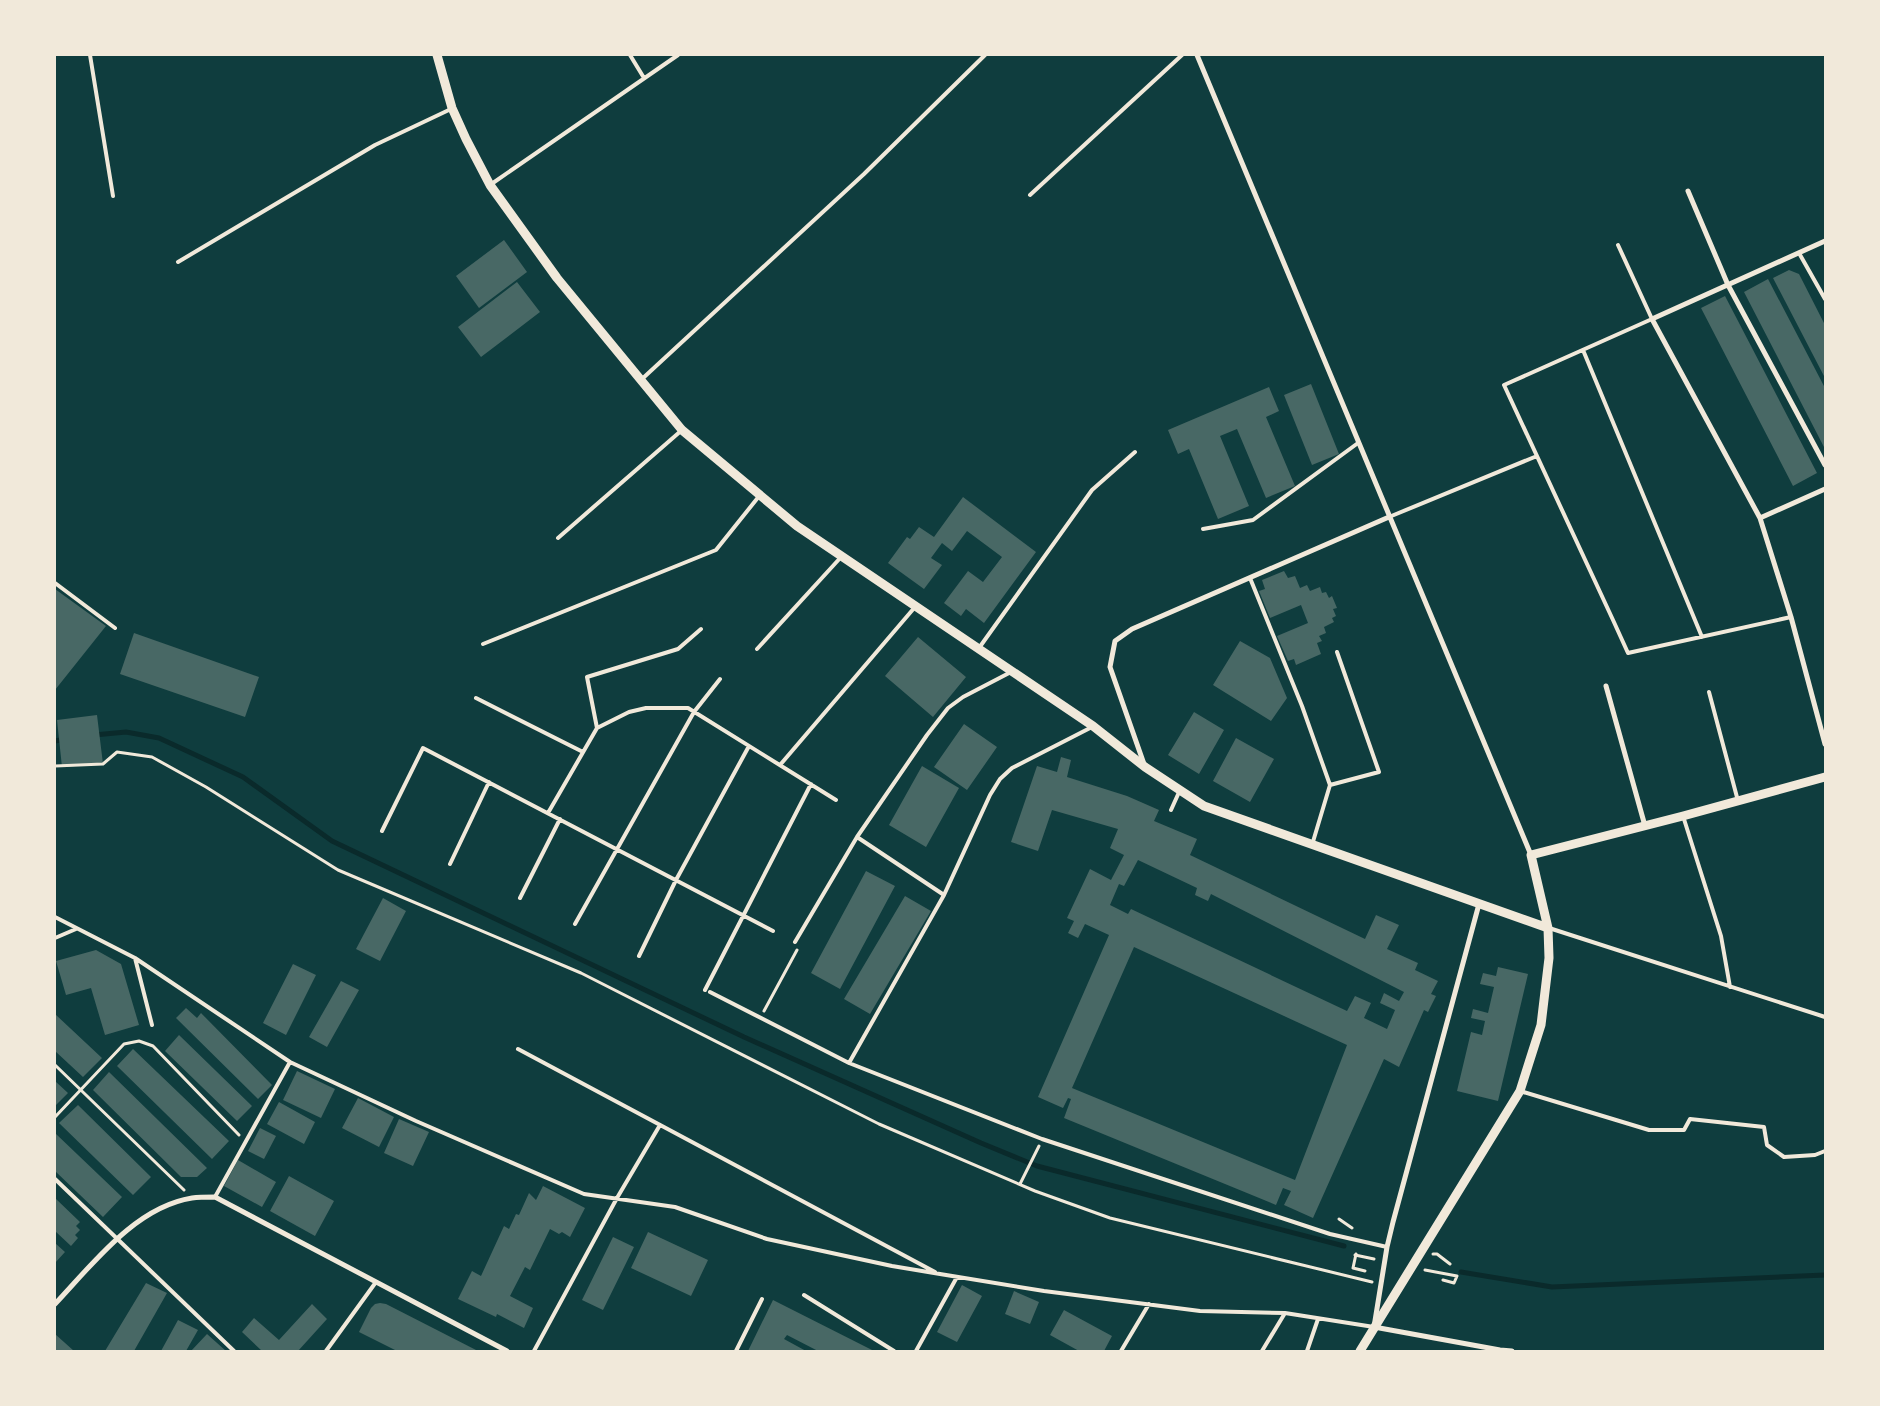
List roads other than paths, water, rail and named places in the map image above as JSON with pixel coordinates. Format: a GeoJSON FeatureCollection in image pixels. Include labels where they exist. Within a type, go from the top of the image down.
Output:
{"type":"FeatureCollection","features":[{"type":"Feature","properties":{"kind":"street"},"geometry":{"type":"LineString","coordinates":[[437,55],[452,108],[490,185],[556,278],[682,430],[796,526],[1013,671],[1093,726],[1145,767],[1204,806],[1548,928]]}},
{"type":"Feature","properties":{"kind":"street"},"geometry":{"type":"LineString","coordinates":[[1197,55],[1531,855],[1548,928],[1549,958],[1542,1026],[1520,1091],[1360,1351]]}},
{"type":"Feature","properties":{"kind":"street"},"geometry":{"type":"LineString","coordinates":[[1688,191],[1728,285],[1825,465]]}},
{"type":"Feature","properties":{"kind":"street"},"geometry":{"type":"LineString","coordinates":[[1825,241],[1652,319],[1760,518],[1791,617],[1825,744]]}},
{"type":"Feature","properties":{"kind":"street"},"geometry":{"type":"LineString","coordinates":[[1760,518],[1825,489]]}},
{"type":"Feature","properties":{"kind":"street"},"geometry":{"type":"LineString","coordinates":[[1145,767],[1110,667],[1115,640],[1132,629],[1389,517]]}},
{"type":"Feature","properties":{"kind":"street"},"geometry":{"type":"LineString","coordinates":[[1606,686],[1646,826]]}},
{"type":"Feature","properties":{"kind":"street"},"geometry":{"type":"LineString","coordinates":[[1531,855],[1825,777]]}},
{"type":"Feature","properties":{"kind":"street"},"geometry":{"type":"LineString","coordinates":[[1374,1327],[1387,1247],[1479,904]]}},
{"type":"Feature","properties":{"kind":"street"},"geometry":{"type":"LineString","coordinates":[[55,1304],[117,1239],[155,1211],[192,1198],[214,1197],[507,1351]]}},
{"type":"Feature","properties":{"kind":"street"},"geometry":{"type":"LineString","coordinates":[[1374,1327],[1500,1351],[1512,1351]]}},
{"type":"Feature","properties":{"kind":"lane"},"geometry":{"type":"LineString","coordinates":[[90,55],[113,196]]}},
{"type":"Feature","properties":{"kind":"lane"},"geometry":{"type":"LineString","coordinates":[[630,55],[644,78]]}},
{"type":"Feature","properties":{"kind":"lane"},"geometry":{"type":"LineString","coordinates":[[490,185],[678,55]]}},
{"type":"Feature","properties":{"kind":"lane"},"geometry":{"type":"LineString","coordinates":[[641,381],[864,174],[985,55]]}},
{"type":"Feature","properties":{"kind":"lane"},"geometry":{"type":"LineString","coordinates":[[1030,194],[1182,55]]}},
{"type":"Feature","properties":{"kind":"lane"},"geometry":{"type":"LineString","coordinates":[[178,262],[375,145],[452,108]]}},
{"type":"Feature","properties":{"kind":"lane"},"geometry":{"type":"LineString","coordinates":[[1618,245],[1652,319],[1504,385],[1628,653],[1791,617]]}},
{"type":"Feature","properties":{"kind":"lane"},"geometry":{"type":"LineString","coordinates":[[1799,253],[1825,299]]}},
{"type":"Feature","properties":{"kind":"lane"},"geometry":{"type":"LineString","coordinates":[[1583,350],[1702,637]]}},
{"type":"Feature","properties":{"kind":"lane"},"geometry":{"type":"LineString","coordinates":[[558,538],[682,430]]}},
{"type":"Feature","properties":{"kind":"lane"},"geometry":{"type":"LineString","coordinates":[[1202,529],[1252,520],[1358,443]]}},
{"type":"Feature","properties":{"kind":"lane"},"geometry":{"type":"LineString","coordinates":[[979,648],[1092,490],[1135,452]]}},
{"type":"Feature","properties":{"kind":"lane"},"geometry":{"type":"LineString","coordinates":[[1389,517],[1537,456]]}},
{"type":"Feature","properties":{"kind":"lane"},"geometry":{"type":"LineString","coordinates":[[483,644],[716,550],[760,496]]}},
{"type":"Feature","properties":{"kind":"lane"},"geometry":{"type":"LineString","coordinates":[[757,649],[842,556]]}},
{"type":"Feature","properties":{"kind":"lane"},"geometry":{"type":"LineString","coordinates":[[1250,578],[1302,706],[1330,785],[1312,845]]}},
{"type":"Feature","properties":{"kind":"lane"},"geometry":{"type":"LineString","coordinates":[[55,583],[115,628]]}},
{"type":"Feature","properties":{"kind":"lane"},"geometry":{"type":"LineString","coordinates":[[780,765],[916,606]]}},
{"type":"Feature","properties":{"kind":"lane"},"geometry":{"type":"LineString","coordinates":[[597,728],[587,677],[678,649],[701,629]]}},
{"type":"Feature","properties":{"kind":"lane"},"geometry":{"type":"LineString","coordinates":[[1330,785],[1379,772],[1337,652]]}},
{"type":"Feature","properties":{"kind":"lane"},"geometry":{"type":"LineString","coordinates":[[795,942],[857,837],[927,735],[948,708],[963,697],[1013,671]]}},
{"type":"Feature","properties":{"kind":"lane"},"geometry":{"type":"LineString","coordinates":[[575,924],[694,712],[720,679]]}},
{"type":"Feature","properties":{"kind":"lane"},"geometry":{"type":"LineString","coordinates":[[1709,692],[1738,801]]}},
{"type":"Feature","properties":{"kind":"lane"},"geometry":{"type":"LineString","coordinates":[[476,698],[583,752]]}},
{"type":"Feature","properties":{"kind":"lane"},"geometry":{"type":"LineString","coordinates":[[548,813],[597,728],[628,712],[646,708],[688,708],[836,800]]}},
{"type":"Feature","properties":{"kind":"lane"},"geometry":{"type":"LineString","coordinates":[[849,1063],[944,895],[990,794],[1000,779],[1012,768],[1093,726]]}},
{"type":"Feature","properties":{"kind":"lane"},"geometry":{"type":"LineString","coordinates":[[639,956],[676,880],[749,746]]}},
{"type":"Feature","properties":{"kind":"lane"},"geometry":{"type":"LineString","coordinates":[[382,831],[423,748],[773,931]]}},
{"type":"Feature","properties":{"kind":"lane"},"geometry":{"type":"LineString","coordinates":[[450,864],[489,782]]}},
{"type":"Feature","properties":{"kind":"lane"},"geometry":{"type":"LineString","coordinates":[[811,784],[744,915],[708,991],[849,1063],[1042,1139],[1330,1234],[1387,1247]]}},
{"type":"Feature","properties":{"kind":"lane"},"geometry":{"type":"LineString","coordinates":[[1171,810],[1180,790]]}},
{"type":"Feature","properties":{"kind":"lane"},"geometry":{"type":"LineString","coordinates":[[1683,816],[1721,936],[1730,986]]}},
{"type":"Feature","properties":{"kind":"lane"},"geometry":{"type":"LineString","coordinates":[[520,898],[560,819]]}},
{"type":"Feature","properties":{"kind":"lane"},"geometry":{"type":"LineString","coordinates":[[857,837],[944,895]]}},
{"type":"Feature","properties":{"kind":"lane"},"geometry":{"type":"LineString","coordinates":[[55,917],[135,958],[290,1062],[416,1121],[584,1194],[675,1207],[767,1239],[892,1266],[957,1277],[1044,1291],[1200,1311],[1285,1313],[1374,1327]]}},
{"type":"Feature","properties":{"kind":"lane"},"geometry":{"type":"LineString","coordinates":[[1548,928],[1825,1017]]}},
{"type":"Feature","properties":{"kind":"lane"},"geometry":{"type":"LineString","coordinates":[[55,938],[76,929]]}},
{"type":"Feature","properties":{"kind":"lane"},"geometry":{"type":"LineString","coordinates":[[135,958],[152,1025]]}},
{"type":"Feature","properties":{"kind":"lane"},"geometry":{"type":"LineString","coordinates":[[518,1050],[940,1274]]}},
{"type":"Feature","properties":{"kind":"lane"},"geometry":{"type":"LineString","coordinates":[[214,1197],[290,1062]]}},
{"type":"Feature","properties":{"kind":"lane"},"geometry":{"type":"LineString","coordinates":[[1520,1091],[1648,1130],[1684,1130],[1690,1119],[1764,1128],[1767,1145],[1784,1157],[1816,1155],[1825,1151]]}},
{"type":"Feature","properties":{"kind":"lane"},"geometry":{"type":"LineString","coordinates":[[534,1351],[617,1198],[660,1125]]}},
{"type":"Feature","properties":{"kind":"lane"},"geometry":{"type":"LineString","coordinates":[[55,1179],[234,1351]]}},
{"type":"Feature","properties":{"kind":"lane"},"geometry":{"type":"LineString","coordinates":[[916,1351],[957,1277]]}},
{"type":"Feature","properties":{"kind":"lane"},"geometry":{"type":"LineString","coordinates":[[326,1351],[376,1282]]}},
{"type":"Feature","properties":{"kind":"lane"},"geometry":{"type":"LineString","coordinates":[[804,1295],[894,1351]]}},
{"type":"Feature","properties":{"kind":"lane"},"geometry":{"type":"LineString","coordinates":[[736,1351],[762,1300]]}},
{"type":"Feature","properties":{"kind":"lane"},"geometry":{"type":"LineString","coordinates":[[1121,1351],[1149,1304]]}},
{"type":"Feature","properties":{"kind":"lane"},"geometry":{"type":"LineString","coordinates":[[1262,1351],[1285,1313]]}},
{"type":"Feature","properties":{"kind":"lane"},"geometry":{"type":"LineString","coordinates":[[1308,1351],[1318,1319]]}},
{"type":"Feature","properties":{"kind":"waterway"},"geometry":{"type":"LineString","coordinates":[[94,735],[126,732],[159,738],[243,777],[332,841],[744,1037],[981,1143],[1037,1166],[1344,1246]]}},
{"type":"Feature","properties":{"kind":"waterway"},"geometry":{"type":"LineString","coordinates":[[55,741],[66,739]]}},
{"type":"Feature","properties":{"kind":"waterway"},"geometry":{"type":"LineString","coordinates":[[1461,1272],[1552,1287],[1825,1275]]}}]}
